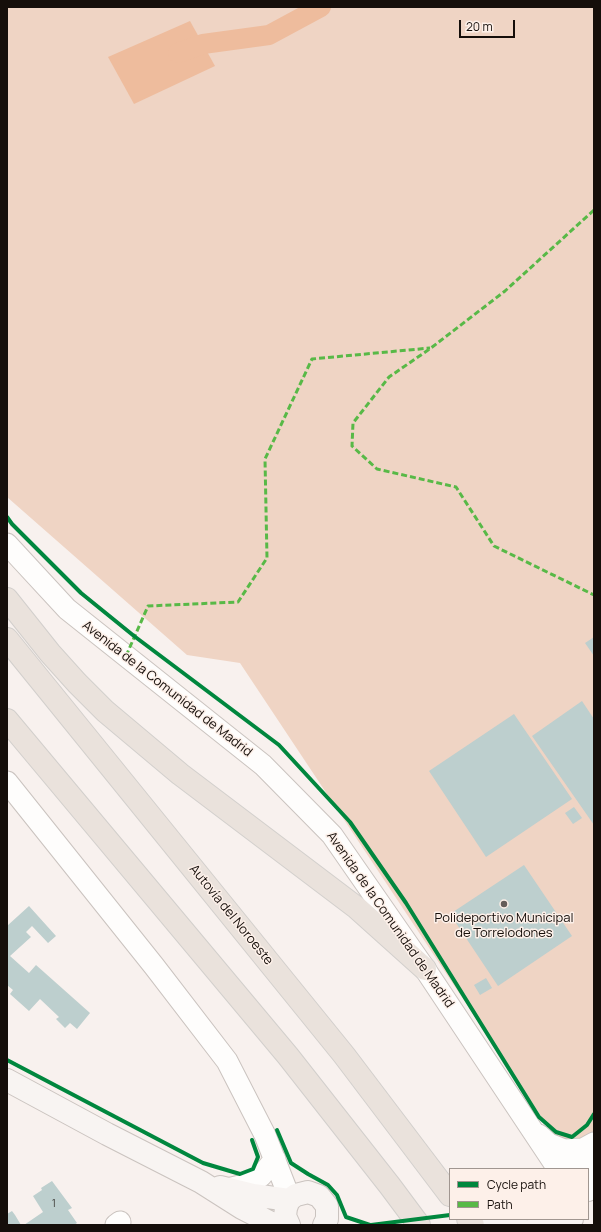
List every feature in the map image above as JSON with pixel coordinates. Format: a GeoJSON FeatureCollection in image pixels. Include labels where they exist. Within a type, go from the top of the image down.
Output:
{"type":"FeatureCollection","features":[{"type":"Feature","properties":{"kind":"highway"},"geometry":{"type":"LineString","coordinates":[[7,598],[50,653],[77,684],[105,711],[180,774],[358,908],[425,969]]}},
{"type":"Feature","properties":{"kind":"highway","name":"Autovía del Noroeste"},"geometry":{"type":"LineString","coordinates":[[7,639],[344,1055],[449,1194]]}},
{"type":"Feature","properties":{"kind":"highway"},"geometry":{"type":"LineString","coordinates":[[7,720],[288,1056],[419,1225]]}},
{"type":"Feature","properties":{"kind":"main road"},"geometry":{"type":"LineString","coordinates":[[7,1080],[201,1182],[242,1208],[275,1225]]}},
{"type":"Feature","properties":{"kind":"main road"},"geometry":{"type":"LineString","coordinates":[[153,1158],[172,1183],[250,1225]]}},
{"type":"Feature","properties":{"kind":"main road"},"geometry":{"type":"LineString","coordinates":[[201,1182],[228,1189],[290,1200]]}},
{"type":"Feature","properties":{"kind":"main road"},"geometry":{"type":"LineString","coordinates":[[289,1225],[285,1216],[286,1208],[290,1200],[301,1192],[314,1193],[324,1201],[330,1221]]}},
{"type":"Feature","properties":{"kind":"main road"},"geometry":{"type":"LineString","coordinates":[[537,1225],[566,1220]]}},
{"type":"Feature","properties":{"kind":"street","name":"Avenida de la Comunidad de Madrid"},"geometry":{"type":"LineString","coordinates":[[7,544],[67,609],[263,765],[332,835],[425,969],[557,1168]]}},
{"type":"Feature","properties":{"kind":"street"},"geometry":{"type":"LineString","coordinates":[[7,782],[227,1061],[265,1135],[290,1200]]}},
{"type":"Feature","properties":{"kind":"street"},"geometry":{"type":"LineString","coordinates":[[528,1124],[549,1144],[564,1150],[583,1149],[594,1143]]}},
{"type":"Feature","properties":{"kind":"street"},"geometry":{"type":"LineString","coordinates":[[573,1168],[594,1147]]}},
{"type":"Feature","properties":{"kind":"street"},"geometry":{"type":"LineString","coordinates":[[228,1189],[244,1185],[261,1176],[275,1159]]}},
{"type":"Feature","properties":{"kind":"street"},"geometry":{"type":"LineString","coordinates":[[589,1187],[594,1171]]}},
{"type":"Feature","properties":{"kind":"shaded area"},"geometry":{"type":"Polygon","coordinates":[[[7,7],[594,7],[594,1197],[589,1168],[575,1168],[240,663],[187,655],[7,497],[7,7]]]}},
{"type":"Feature","properties":{"kind":"shaded area"},"geometry":{"type":"Polygon","coordinates":[[[190,21],[215,66],[134,104],[108,57],[190,21]]]}},
{"type":"Feature","properties":{"kind":"building"},"geometry":{"type":"Polygon","coordinates":[[[594,637],[594,656],[585,643],[594,637]]]}},
{"type":"Feature","properties":{"kind":"building"},"geometry":{"type":"Polygon","coordinates":[[[582,701],[594,719],[594,825],[532,736],[582,701]]]}},
{"type":"Feature","properties":{"kind":"building"},"geometry":{"type":"Polygon","coordinates":[[[514,714],[572,799],[486,857],[429,771],[514,714]]]}},
{"type":"Feature","properties":{"kind":"building"},"geometry":{"type":"Polygon","coordinates":[[[574,807],[582,818],[573,824],[565,813],[574,807]]]}},
{"type":"Feature","properties":{"kind":"building"},"geometry":{"type":"Polygon","coordinates":[[[524,865],[572,936],[498,986],[450,914],[524,865]]]}},
{"type":"Feature","properties":{"kind":"building"},"geometry":{"type":"Polygon","coordinates":[[[29,906],[56,936],[48,943],[32,926],[26,932],[31,937],[10,956],[29,973],[36,965],[90,1013],[77,1029],[70,1023],[65,1028],[56,1019],[59,1017],[40,999],[29,1011],[10,994],[13,990],[7,985],[7,926],[29,906]]]}},
{"type":"Feature","properties":{"kind":"building"},"geometry":{"type":"Polygon","coordinates":[[[486,978],[492,988],[480,995],[474,985],[486,978]]]}},
{"type":"Feature","properties":{"kind":"building"},"geometry":{"type":"Polygon","coordinates":[[[52,1181],[72,1208],[68,1210],[77,1223],[74,1225],[24,1225],[43,1212],[33,1196],[42,1190],[41,1188],[52,1181]]]}},
{"type":"Feature","properties":{"kind":"building"},"geometry":{"type":"Polygon","coordinates":[[[12,1211],[21,1225],[7,1225],[7,1214],[12,1211]]]}},
{"type":"Feature","properties":{"kind":"waterway"},"geometry":{"type":"LineString","coordinates":[[178,53],[203,44],[269,35],[321,7]]}},
{"type":"Feature","properties":{"kind":"marked path"},"geometry":{"type":"LineString","coordinates":[[594,210],[505,291],[431,348],[389,377],[353,423],[352,446],[377,469],[456,487],[494,546],[594,595]]}},
{"type":"Feature","properties":{"kind":"marked path"},"geometry":{"type":"LineString","coordinates":[[126,656],[148,606],[238,602],[267,558],[265,459],[312,359],[430,348]]}},
{"type":"Feature","properties":{"kind":"cycle path"},"geometry":{"type":"LineString","coordinates":[[7,517],[12,524],[81,593],[134,636],[279,745],[350,822],[406,903],[539,1117],[556,1132],[572,1137],[587,1125],[594,1114]]}},
{"type":"Feature","properties":{"kind":"cycle path"},"geometry":{"type":"LineString","coordinates":[[7,1060],[203,1163],[240,1174],[253,1169],[258,1157],[252,1140]]}},
{"type":"Feature","properties":{"kind":"cycle path"},"geometry":{"type":"LineString","coordinates":[[277,1130],[291,1163],[328,1185],[337,1195],[346,1217],[370,1225]]}},
{"type":"Feature","properties":{"kind":"cycle path"},"geometry":{"type":"LineString","coordinates":[[371,1225],[449,1215]]}},
{"type":"Feature","properties":{"kind":"place","name":"Polideportivo Municipal de Torrelodones"},"geometry":{"type":"Point","coordinates":[504,904]}}]}
